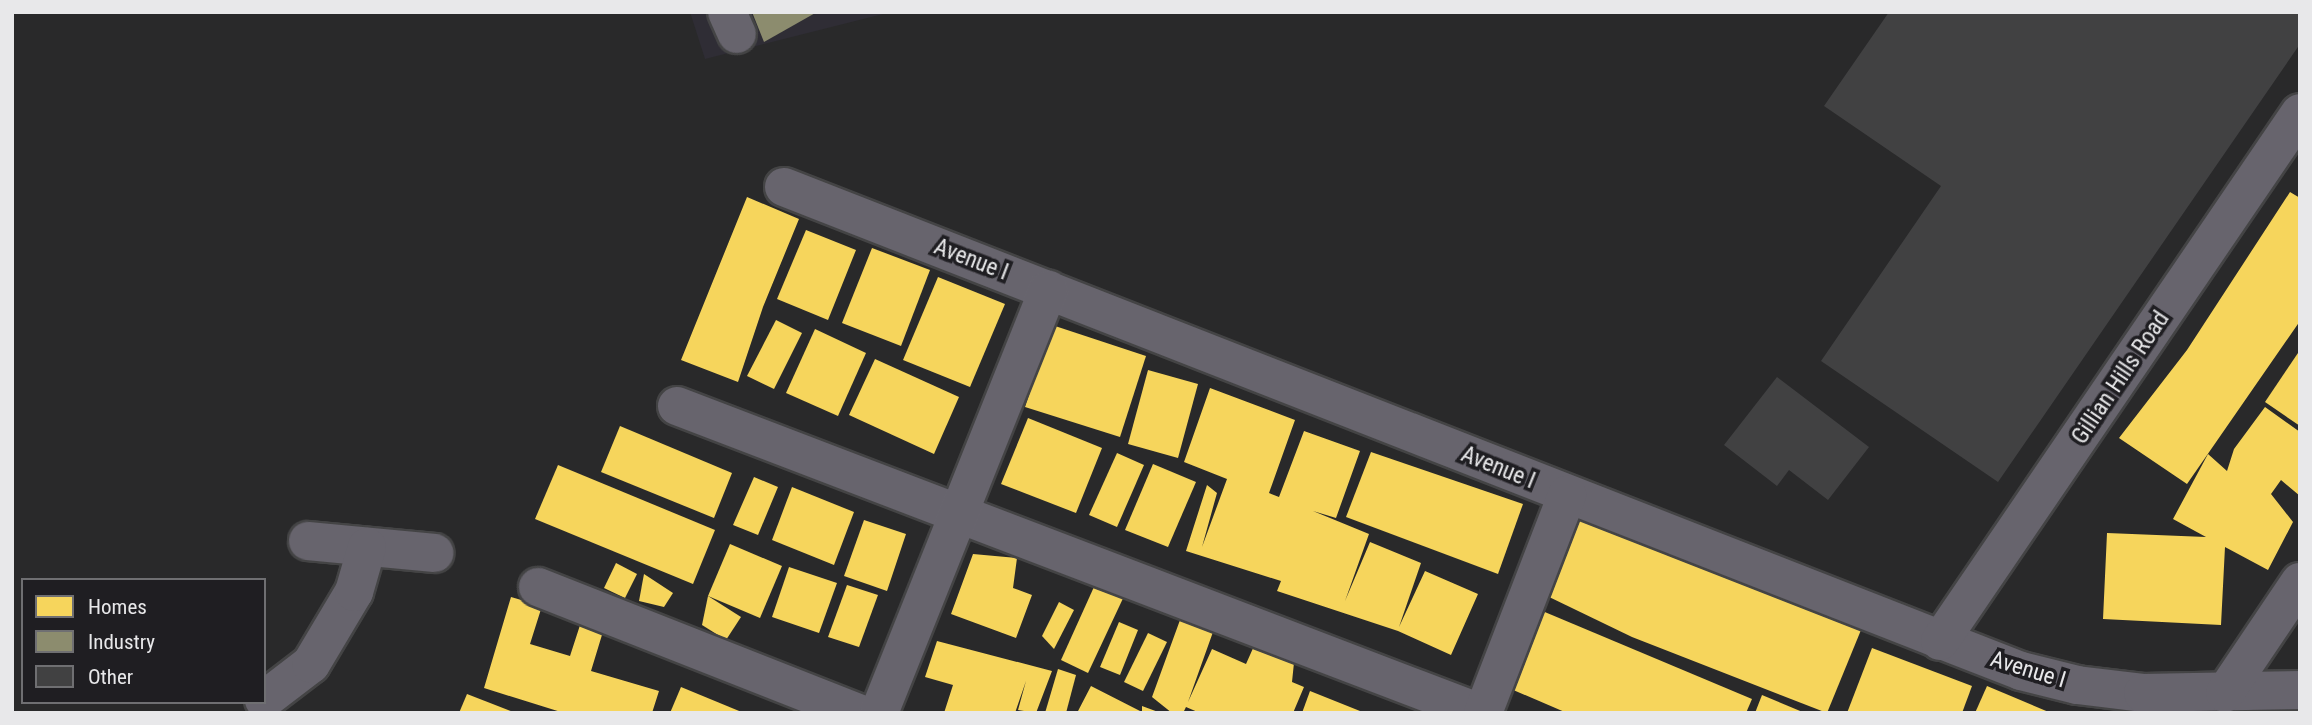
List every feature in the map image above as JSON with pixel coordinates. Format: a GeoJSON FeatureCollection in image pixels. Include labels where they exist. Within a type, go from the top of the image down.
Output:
{"type":"FeatureCollection","features":[{"type":"Feature","properties":{"kind":"street","name":"Gillian Hills Road"},"geometry":{"type":"LineString","coordinates":[[1940,641],[2300,113]]}},
{"type":"Feature","properties":{"kind":"street","name":"Avenue I"},"geometry":{"type":"LineString","coordinates":[[784,187],[2021,671],[2077,685],[2143,693],[2300,690]]}},
{"type":"Feature","properties":{"kind":"street"},"geometry":{"type":"LineString","coordinates":[[879,713],[1048,290]]}},
{"type":"Feature","properties":{"kind":"street"},"geometry":{"type":"LineString","coordinates":[[677,406],[1481,713],[1567,495]]}},
{"type":"Feature","properties":{"kind":"street"},"geometry":{"type":"LineString","coordinates":[[308,541],[434,553]]}},
{"type":"Feature","properties":{"kind":"street"},"geometry":{"type":"LineString","coordinates":[[266,699],[311,664],[354,592],[368,547]]}},
{"type":"Feature","properties":{"kind":"street"},"geometry":{"type":"LineString","coordinates":[[2225,693],[2300,582]]}},
{"type":"Feature","properties":{"kind":"street"},"geometry":{"type":"LineString","coordinates":[[538,587],[858,713]]}},
{"type":"Feature","properties":{"kind":"shaded area"},"geometry":{"type":"Polygon","coordinates":[[[690,12],[891,12],[705,59],[690,12]]]}},
{"type":"Feature","properties":{"kind":"building: Homes"},"geometry":{"type":"Polygon","coordinates":[[[2290,192],[2300,198],[2300,321],[2187,484],[2119,438],[2187,350],[2290,192]]]}},
{"type":"Feature","properties":{"kind":"building: Homes"},"geometry":{"type":"Polygon","coordinates":[[[747,197],[799,219],[763,307],[738,382],[681,360],[747,197]]]}},
{"type":"Feature","properties":{"kind":"building: Homes"},"geometry":{"type":"Polygon","coordinates":[[[806,230],[856,250],[828,320],[777,299],[806,230]]]}},
{"type":"Feature","properties":{"kind":"building: Homes"},"geometry":{"type":"Polygon","coordinates":[[[872,248],[930,270],[901,346],[842,323],[872,248]]]}},
{"type":"Feature","properties":{"kind":"building: Homes"},"geometry":{"type":"Polygon","coordinates":[[[938,277],[1005,304],[970,387],[903,360],[938,277]]]}},
{"type":"Feature","properties":{"kind":"building: Homes"},"geometry":{"type":"Polygon","coordinates":[[[776,320],[802,333],[774,389],[747,376],[776,320]]]}},
{"type":"Feature","properties":{"kind":"building: Homes"},"geometry":{"type":"Polygon","coordinates":[[[1052,325],[1146,356],[1120,437],[1025,407],[1052,325]]]}},
{"type":"Feature","properties":{"kind":"building: Homes"},"geometry":{"type":"Polygon","coordinates":[[[815,329],[866,353],[838,416],[786,393],[815,329]]]}},
{"type":"Feature","properties":{"kind":"building: Homes"},"geometry":{"type":"Polygon","coordinates":[[[2300,350],[2300,426],[2265,402],[2300,350]]]}},
{"type":"Feature","properties":{"kind":"building: Homes"},"geometry":{"type":"Polygon","coordinates":[[[875,359],[959,397],[934,454],[849,415],[875,359]]]}},
{"type":"Feature","properties":{"kind":"building: Homes"},"geometry":{"type":"Polygon","coordinates":[[[1148,370],[1198,384],[1178,458],[1128,444],[1148,370]]]}},
{"type":"Feature","properties":{"kind":"building: Homes"},"geometry":{"type":"Polygon","coordinates":[[[1210,388],[1295,420],[1269,493],[1279,497],[1304,431],[1360,451],[1336,518],[1313,511],[1369,534],[1345,601],[1370,542],[1421,563],[1399,627],[1425,571],[1478,594],[1451,655],[1398,631],[1277,591],[1281,581],[1186,551],[1207,485],[1217,493],[1202,547],[1227,479],[1184,462],[1210,388]]]}},
{"type":"Feature","properties":{"kind":"building: Homes"},"geometry":{"type":"Polygon","coordinates":[[[2265,407],[2300,432],[2300,496],[2281,480],[2271,494],[2293,522],[2268,570],[2225,547],[2221,625],[2103,619],[2107,533],[2206,537],[2173,519],[2208,454],[2227,471],[2234,449],[2265,407]]]}},
{"type":"Feature","properties":{"kind":"building: Homes"},"geometry":{"type":"Polygon","coordinates":[[[1028,418],[1102,448],[1076,513],[1001,484],[1028,418]]]}},
{"type":"Feature","properties":{"kind":"building: Homes"},"geometry":{"type":"Polygon","coordinates":[[[620,426],[732,473],[714,518],[601,472],[620,426]]]}},
{"type":"Feature","properties":{"kind":"building: Homes"},"geometry":{"type":"Polygon","coordinates":[[[1371,452],[1523,504],[1498,574],[1346,517],[1371,452]]]}},
{"type":"Feature","properties":{"kind":"building: Homes"},"geometry":{"type":"Polygon","coordinates":[[[1117,453],[1144,465],[1117,527],[1089,515],[1117,453]]]}},
{"type":"Feature","properties":{"kind":"building: Homes"},"geometry":{"type":"Polygon","coordinates":[[[1153,464],[1196,482],[1168,547],[1125,530],[1153,464]]]}},
{"type":"Feature","properties":{"kind":"building: Homes"},"geometry":{"type":"Polygon","coordinates":[[[558,465],[715,530],[693,584],[535,519],[558,465]]]}},
{"type":"Feature","properties":{"kind":"building: Homes"},"geometry":{"type":"Polygon","coordinates":[[[754,477],[778,487],[758,535],[733,525],[754,477]]]}},
{"type":"Feature","properties":{"kind":"building: Homes"},"geometry":{"type":"Polygon","coordinates":[[[792,487],[854,512],[834,565],[772,540],[792,487]]]}},
{"type":"Feature","properties":{"kind":"building: Homes"},"geometry":{"type":"Polygon","coordinates":[[[1581,518],[1861,630],[1827,713],[1632,637],[1545,595],[1581,518]]]}},
{"type":"Feature","properties":{"kind":"building: Homes"},"geometry":{"type":"Polygon","coordinates":[[[864,520],[906,534],[887,591],[844,576],[864,520]]]}},
{"type":"Feature","properties":{"kind":"building: Homes"},"geometry":{"type":"Polygon","coordinates":[[[730,544],[782,566],[760,618],[708,596],[730,544]]]}},
{"type":"Feature","properties":{"kind":"building: Homes"},"geometry":{"type":"Polygon","coordinates":[[[973,554],[1017,558],[1013,588],[1032,595],[1016,638],[951,614],[973,554]]]}},
{"type":"Feature","properties":{"kind":"building: Homes"},"geometry":{"type":"Polygon","coordinates":[[[616,563],[637,574],[625,598],[604,588],[616,563]]]}},
{"type":"Feature","properties":{"kind":"building: Homes"},"geometry":{"type":"Polygon","coordinates":[[[789,567],[837,583],[819,633],[772,617],[789,567]]]}},
{"type":"Feature","properties":{"kind":"building: Homes"},"geometry":{"type":"Polygon","coordinates":[[[644,574],[673,593],[664,607],[639,601],[644,574]]]}},
{"type":"Feature","properties":{"kind":"building: Homes"},"geometry":{"type":"Polygon","coordinates":[[[1098,578],[1126,592],[1088,673],[1061,660],[1098,578]]]}},
{"type":"Feature","properties":{"kind":"building: Homes"},"geometry":{"type":"Polygon","coordinates":[[[847,585],[878,595],[859,647],[828,637],[847,585]]]}},
{"type":"Feature","properties":{"kind":"building: Homes"},"geometry":{"type":"Polygon","coordinates":[[[708,596],[741,617],[726,640],[702,625],[708,596]]]}},
{"type":"Feature","properties":{"kind":"building: Homes"},"geometry":{"type":"Polygon","coordinates":[[[511,597],[542,606],[530,644],[570,656],[582,619],[605,625],[591,671],[659,691],[652,713],[564,713],[484,688],[511,597]]]}},
{"type":"Feature","properties":{"kind":"building: Homes"},"geometry":{"type":"Polygon","coordinates":[[[1059,602],[1074,610],[1054,649],[1042,636],[1059,602]]]}},
{"type":"Feature","properties":{"kind":"building: Homes"},"geometry":{"type":"Polygon","coordinates":[[[1540,610],[1752,699],[1746,713],[1567,713],[1504,686],[1540,610]]]}},
{"type":"Feature","properties":{"kind":"building: Homes"},"geometry":{"type":"Polygon","coordinates":[[[1180,620],[1213,632],[1188,702],[1212,649],[1246,664],[1258,637],[1295,653],[1292,682],[1304,687],[1293,713],[1200,713],[1186,707],[1183,713],[1172,713],[1152,697],[1180,620]]]}},
{"type":"Feature","properties":{"kind":"building: Homes"},"geometry":{"type":"Polygon","coordinates":[[[1119,622],[1138,630],[1120,675],[1100,667],[1119,622]]]}},
{"type":"Feature","properties":{"kind":"building: Homes"},"geometry":{"type":"Polygon","coordinates":[[[1148,633],[1167,642],[1143,691],[1124,682],[1148,633]]]}},
{"type":"Feature","properties":{"kind":"building: Homes"},"geometry":{"type":"Polygon","coordinates":[[[937,641],[1052,671],[1036,713],[1018,710],[1026,681],[1015,713],[944,713],[953,685],[925,677],[937,641]]]}},
{"type":"Feature","properties":{"kind":"building: Homes"},"geometry":{"type":"Polygon","coordinates":[[[1872,648],[1972,686],[1962,713],[1847,713],[1872,648]]]}},
{"type":"Feature","properties":{"kind":"building: Homes"},"geometry":{"type":"Polygon","coordinates":[[[1058,669],[1076,675],[1066,713],[1045,713],[1058,669]]]}},
{"type":"Feature","properties":{"kind":"building: Homes"},"geometry":{"type":"Polygon","coordinates":[[[1091,686],[1142,712],[1142,706],[1161,713],[1077,713],[1091,686]]]}},
{"type":"Feature","properties":{"kind":"building: Homes"},"geometry":{"type":"Polygon","coordinates":[[[1987,686],[2051,713],[1975,713],[1987,686]]]}},
{"type":"Feature","properties":{"kind":"building: Homes"},"geometry":{"type":"Polygon","coordinates":[[[681,687],[744,713],[670,713],[681,687]]]}},
{"type":"Feature","properties":{"kind":"building: Homes"},"geometry":{"type":"Polygon","coordinates":[[[1310,691],[1365,713],[1302,713],[1310,691]]]}},
{"type":"Feature","properties":{"kind":"building: Homes"},"geometry":{"type":"Polygon","coordinates":[[[467,694],[516,713],[459,713],[467,694]]]}},
{"type":"Feature","properties":{"kind":"building: Homes"},"geometry":{"type":"Polygon","coordinates":[[[1762,695],[1805,713],[1755,713],[1762,695]]]}},
{"type":"Feature","properties":{"kind":"building: Industry"},"geometry":{"type":"Polygon","coordinates":[[[752,12],[817,12],[764,42],[752,12]]]}},
{"type":"Feature","properties":{"kind":"building: Other"},"geometry":{"type":"Polygon","coordinates":[[[1889,12],[2300,12],[2300,44],[1998,482],[1821,361],[1941,186],[1824,106],[1889,12]]]}},
{"type":"Feature","properties":{"kind":"building: Other"},"geometry":{"type":"Polygon","coordinates":[[[1777,377],[1869,447],[1828,500],[1789,470],[1777,486],[1724,445],[1777,377]]]}}]}
